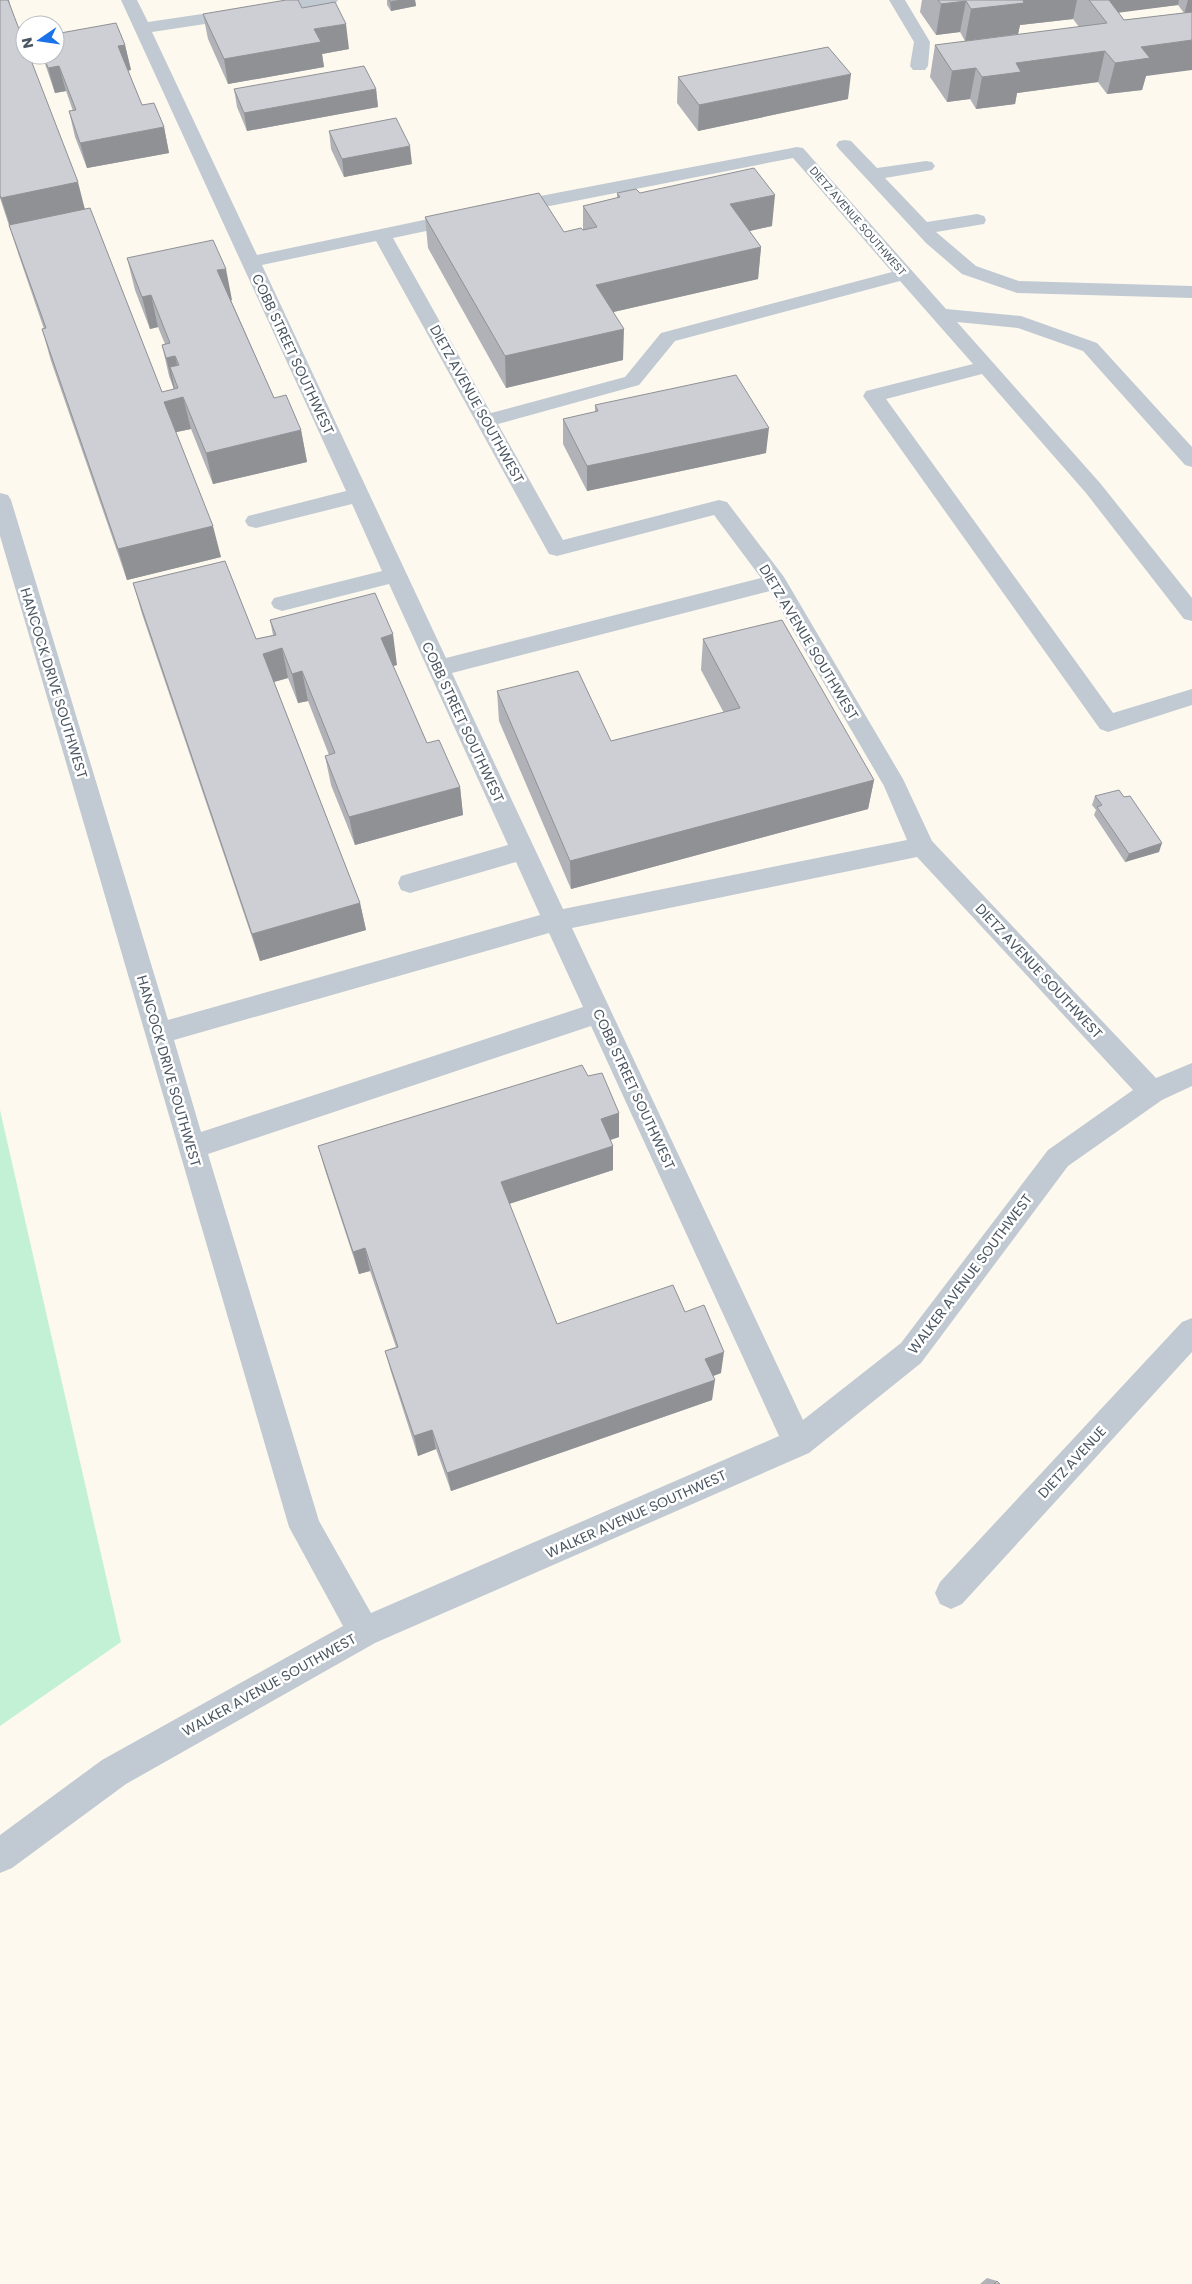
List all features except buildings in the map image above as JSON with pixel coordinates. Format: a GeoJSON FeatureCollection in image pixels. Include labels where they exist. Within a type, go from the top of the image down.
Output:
{"type":"FeatureCollection","features":[{"type":"Feature","properties":{"kind":"street","name":"COBB STREET SOUTHWEST"},"geometry":{"type":"LineString","coordinates":[[129,0],[798,1443]]}},
{"type":"Feature","properties":{"kind":"street"},"geometry":{"type":"LineString","coordinates":[[142,28],[330,0]]}},
{"type":"Feature","properties":{"kind":"street"},"geometry":{"type":"LineString","coordinates":[[897,0],[922,42],[919,66]]}},
{"type":"Feature","properties":{"kind":"street"},"geometry":{"type":"LineString","coordinates":[[845,145],[923,228],[969,270],[1016,287],[1192,292]]}},
{"type":"Feature","properties":{"kind":"street","name":"DIETZ AVENUE SOUTHWEST"},"geometry":{"type":"LineString","coordinates":[[496,211],[797,152],[1093,488],[1192,613]]}},
{"type":"Feature","properties":{"kind":"street"},"geometry":{"type":"LineString","coordinates":[[873,174],[926,166]]}},
{"type":"Feature","properties":{"kind":"street"},"geometry":{"type":"LineString","coordinates":[[250,262],[477,215]]}},
{"type":"Feature","properties":{"kind":"street"},"geometry":{"type":"LineString","coordinates":[[923,228],[977,220]]}},
{"type":"Feature","properties":{"kind":"street","name":"DIETZ AVENUE SOUTHWEST"},"geometry":{"type":"LineString","coordinates":[[381,234],[557,549],[719,507],[776,582],[895,784],[922,846],[1152,1092]]}},
{"type":"Feature","properties":{"kind":"street"},"geometry":{"type":"LineString","coordinates":[[486,421],[632,380],[668,337],[905,274]]}},
{"type":"Feature","properties":{"kind":"street"},"geometry":{"type":"LineString","coordinates":[[940,314],[1021,322],[1090,347],[1192,460]]}},
{"type":"Feature","properties":{"kind":"street"},"geometry":{"type":"LineString","coordinates":[[986,367],[873,396],[1108,723],[1192,697]]}},
{"type":"Feature","properties":{"kind":"street"},"geometry":{"type":"LineString","coordinates":[[256,521],[358,495]]}},
{"type":"Feature","properties":{"kind":"street","name":"HANCOCK DRIVE SOUTHWEST"},"geometry":{"type":"LineString","coordinates":[[0,500],[305,1527],[364,1632]]}},
{"type":"Feature","properties":{"kind":"street"},"geometry":{"type":"LineString","coordinates":[[282,603],[395,575]]}},
{"type":"Feature","properties":{"kind":"street"},"geometry":{"type":"LineString","coordinates":[[439,668],[776,582]]}},
{"type":"Feature","properties":{"kind":"street"},"geometry":{"type":"LineString","coordinates":[[158,1034],[555,921],[922,846]]}},
{"type":"Feature","properties":{"kind":"street"},"geometry":{"type":"LineString","coordinates":[[410,883],[522,850]]}},
{"type":"Feature","properties":{"kind":"street"},"geometry":{"type":"LineString","coordinates":[[192,1147],[332,1099],[598,1013]]}},
{"type":"Feature","properties":{"kind":"street","name":"WALKER AVENUE SOUTHWEST"},"geometry":{"type":"LineString","coordinates":[[0,1856],[114,1772],[364,1632],[798,1443],[911,1353],[1058,1158],[1152,1092],[1192,1074]]}},
{"type":"Feature","properties":{"kind":"street","name":"DIETZ AVENUE"},"geometry":{"type":"LineString","coordinates":[[951,1593],[1192,1331]]}},
{"type":"Feature","properties":{"kind":"shaded area"},"geometry":{"type":"Polygon","coordinates":[[[0,0],[1192,0],[1192,2284],[0,2284],[0,0]]]}},
{"type":"Feature","properties":{"kind":"green space"},"geometry":{"type":"Polygon","coordinates":[[[0,1110],[121,1642],[0,1726],[0,1110]]]}}]}
